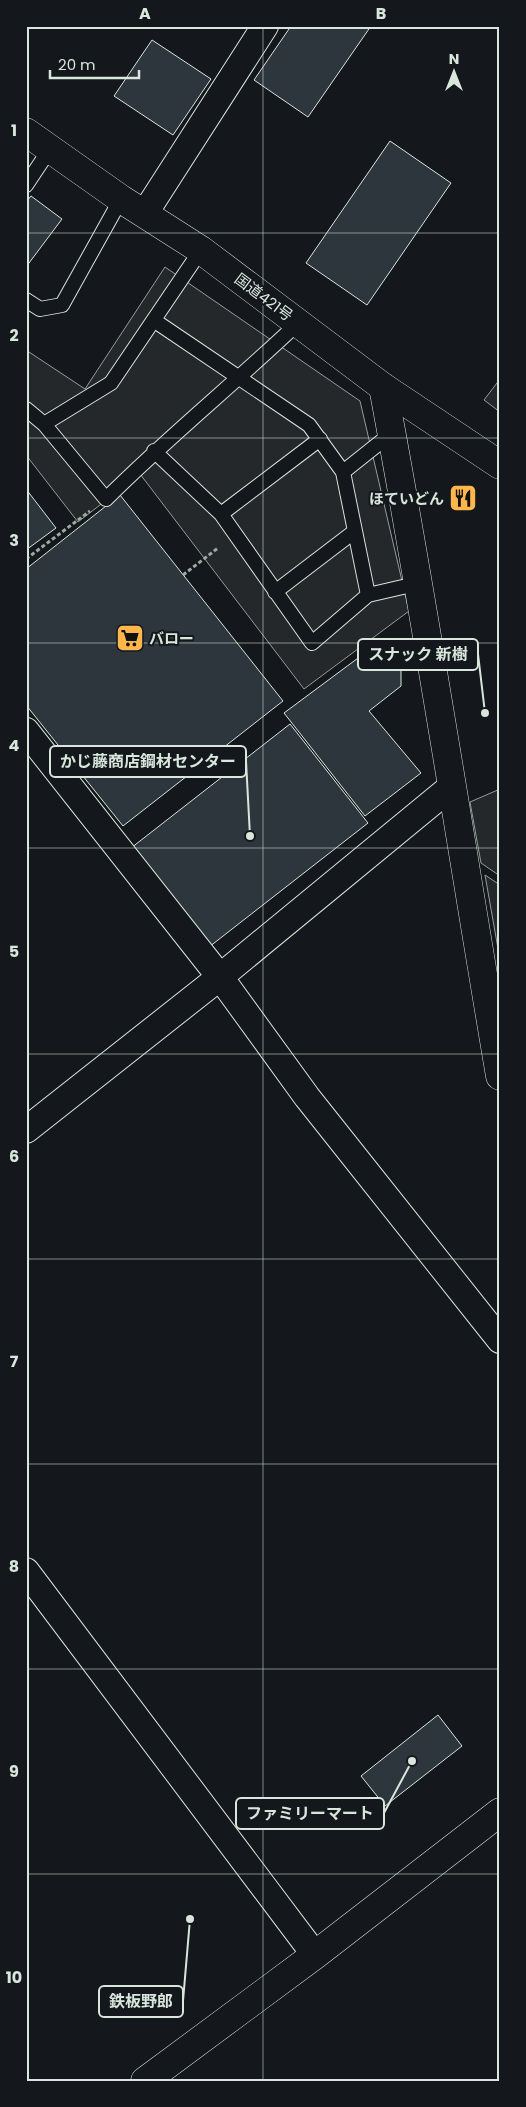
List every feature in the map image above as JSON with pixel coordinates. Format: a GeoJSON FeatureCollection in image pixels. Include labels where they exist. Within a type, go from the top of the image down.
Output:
{"type":"FeatureCollection","features":[{"type":"Feature","properties":{"kind":"main road","name":"国道421号"},"geometry":{"type":"LineString","coordinates":[[26,132],[121,198],[201,250],[383,387],[500,465]]}},
{"type":"Feature","properties":{"kind":"main road"},"geometry":{"type":"LineString","coordinates":[[383,387],[420,583],[451,787],[500,1076]]}},
{"type":"Feature","properties":{"kind":"main road"},"geometry":{"type":"LineString","coordinates":[[145,2081],[316,1955],[500,1812]]}},
{"type":"Feature","properties":{"kind":"street"},"geometry":{"type":"LineString","coordinates":[[145,213],[266,26]]}},
{"type":"Feature","properties":{"kind":"street"},"geometry":{"type":"LineString","coordinates":[[26,732],[220,977],[307,1097],[500,1340]]}},
{"type":"Feature","properties":{"kind":"street"},"geometry":{"type":"LineString","coordinates":[[26,1130],[220,977],[451,787]]}},
{"type":"Feature","properties":{"kind":"street"},"geometry":{"type":"LineString","coordinates":[[26,1571],[316,1955]]}},
{"type":"Feature","properties":{"kind":"lane"},"geometry":{"type":"LineString","coordinates":[[26,185],[50,149]]}},
{"type":"Feature","properties":{"kind":"lane"},"geometry":{"type":"LineString","coordinates":[[26,300],[40,309],[62,305],[121,198]]}},
{"type":"Feature","properties":{"kind":"lane"},"geometry":{"type":"LineString","coordinates":[[44,424],[111,383],[155,321],[201,250]]}},
{"type":"Feature","properties":{"kind":"lane"},"geometry":{"type":"LineString","coordinates":[[155,321],[309,425],[320,439],[343,472],[368,595]]}},
{"type":"Feature","properties":{"kind":"lane"},"geometry":{"type":"LineString","coordinates":[[26,409],[44,424],[106,499],[154,451],[240,378],[298,323]]}},
{"type":"Feature","properties":{"kind":"lane"},"geometry":{"type":"LineString","coordinates":[[343,472],[392,432]]}},
{"type":"Feature","properties":{"kind":"lane"},"geometry":{"type":"LineString","coordinates":[[221,514],[320,439]]}},
{"type":"Feature","properties":{"kind":"lane"},"geometry":{"type":"LineString","coordinates":[[154,451],[221,514],[312,643],[368,595],[420,583]]}},
{"type":"Feature","properties":{"kind":"lane"},"geometry":{"type":"LineString","coordinates":[[275,592],[355,531]]}},
{"type":"Feature","properties":{"kind":"path"},"geometry":{"type":"LineString","coordinates":[[26,559],[106,499]]}},
{"type":"Feature","properties":{"kind":"shaded area"},"geometry":{"type":"Polygon","coordinates":[[[165,267],[360,401],[409,611],[304,689],[140,474],[78,522],[26,455],[26,350],[85,389],[165,267]]]}},
{"type":"Feature","properties":{"kind":"shaded area"},"geometry":{"type":"Polygon","coordinates":[[[500,379],[500,412],[484,400],[500,379]]]}},
{"type":"Feature","properties":{"kind":"shaded area"},"geometry":{"type":"Polygon","coordinates":[[[500,789],[500,876],[481,863],[470,802],[500,789]]]}},
{"type":"Feature","properties":{"kind":"shaded area"},"geometry":{"type":"Polygon","coordinates":[[[485,875],[500,885],[500,960],[485,875]]]}},
{"type":"Feature","properties":{"kind":"building"},"geometry":{"type":"Polygon","coordinates":[[[291,26],[371,26],[308,117],[254,80],[291,26]]]}},
{"type":"Feature","properties":{"kind":"building"},"geometry":{"type":"Polygon","coordinates":[[[152,40],[211,79],[173,135],[114,96],[152,40]]]}},
{"type":"Feature","properties":{"kind":"building"},"geometry":{"type":"Polygon","coordinates":[[[390,141],[451,183],[367,305],[306,263],[390,141]]]}},
{"type":"Feature","properties":{"kind":"building"},"geometry":{"type":"Polygon","coordinates":[[[31,196],[62,219],[26,267],[26,202],[31,196]]]}},
{"type":"Feature","properties":{"kind":"building"},"geometry":{"type":"Polygon","coordinates":[[[26,489],[56,528],[26,550],[26,489]]]}},
{"type":"Feature","properties":{"kind":"building","name":"バロー"},"geometry":{"type":"Polygon","coordinates":[[[120,495],[283,701],[123,826],[26,705],[26,569],[120,495]]]}},
{"type":"Feature","properties":{"kind":"building"},"geometry":{"type":"Polygon","coordinates":[[[381,641],[401,666],[401,686],[369,711],[421,773],[365,816],[284,713],[381,641]]]}},
{"type":"Feature","properties":{"kind":"building"},"geometry":{"type":"Polygon","coordinates":[[[290,724],[368,823],[209,947],[131,848],[290,724]]]}},
{"type":"Feature","properties":{"kind":"building"},"geometry":{"type":"Polygon","coordinates":[[[438,1715],[462,1746],[385,1806],[361,1776],[438,1715]]]}},
{"type":"Feature","properties":{"kind":"place","name":"ほていどん"},"geometry":{"type":"Point","coordinates":[463,498]}},
{"type":"Feature","properties":{"kind":"place","name":"バロー"},"geometry":{"type":"Point","coordinates":[130,638]}},
{"type":"Feature","properties":{"kind":"place","name":"スナック 新樹"},"geometry":{"type":"Point","coordinates":[485,713]}},
{"type":"Feature","properties":{"kind":"place","name":"かじ藤商店鋼材センター"},"geometry":{"type":"Point","coordinates":[250,836]}},
{"type":"Feature","properties":{"kind":"place","name":"ファミリーマート"},"geometry":{"type":"Point","coordinates":[412,1761]}},
{"type":"Feature","properties":{"kind":"place","name":"鉄板野郎"},"geometry":{"type":"Point","coordinates":[190,1919]}}]}
